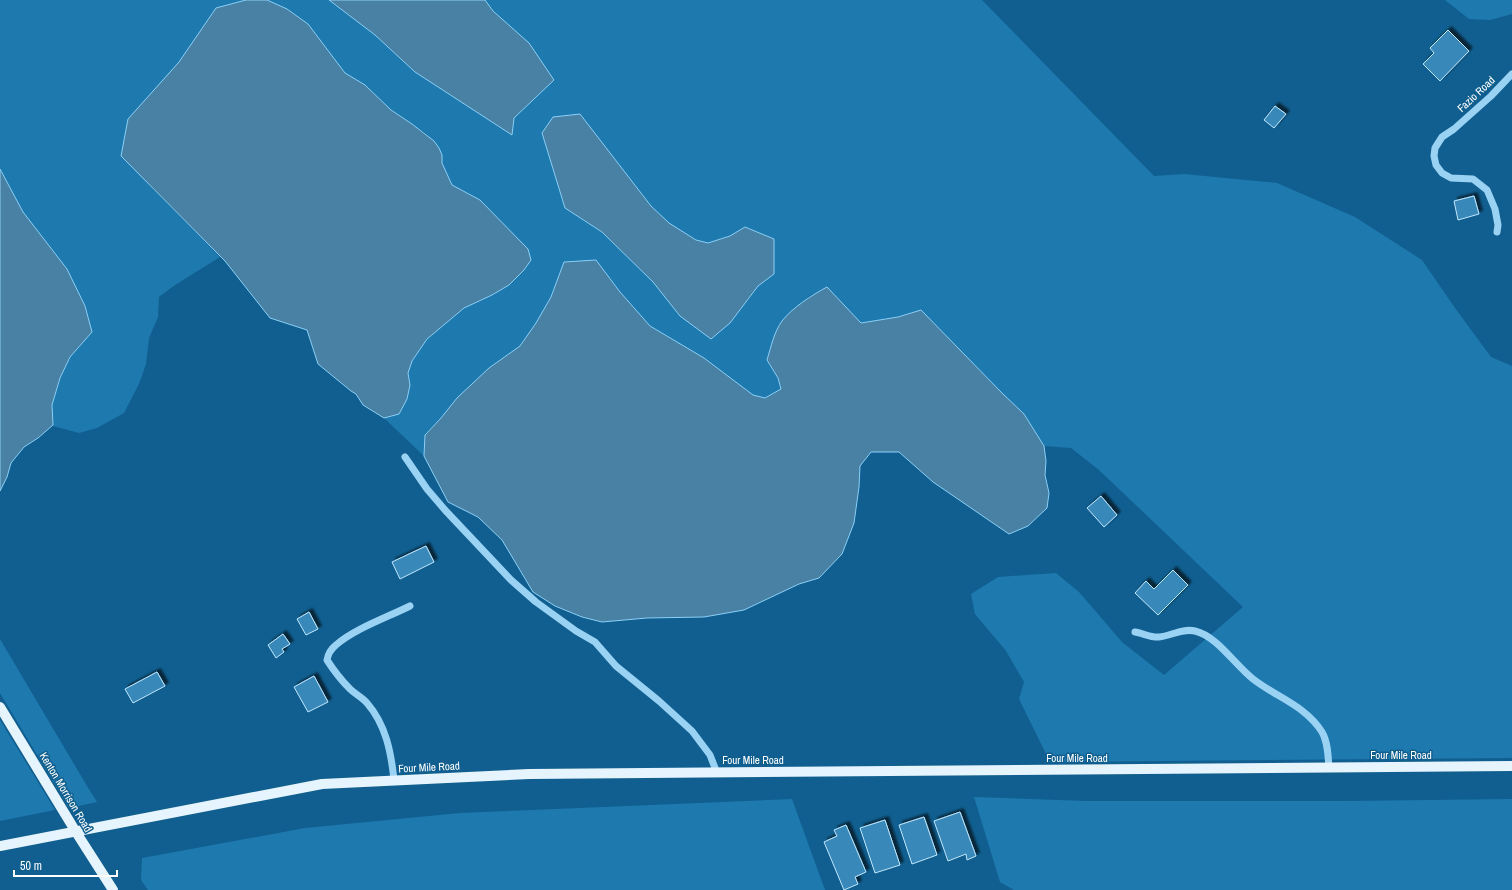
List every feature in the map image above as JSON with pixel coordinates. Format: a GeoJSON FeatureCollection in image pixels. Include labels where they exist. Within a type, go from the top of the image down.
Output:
{"type":"FeatureCollection","features":[{"type":"Feature","properties":{"kind":"main road","name":"Kenton Morrison Road"},"geometry":{"type":"LineString","coordinates":[[0,707],[113,890]]}},
{"type":"Feature","properties":{"kind":"main road","name":"Four Mile Road"},"geometry":{"type":"LineString","coordinates":[[0,846],[322,784],[394,780],[529,774],[1512,766]]}},
{"type":"Feature","properties":{"kind":"street","name":"Fazio Road"},"geometry":{"type":"LineString","coordinates":[[1497,232],[1498,225],[1495,209],[1487,190],[1473,179],[1451,178],[1442,173],[1436,165],[1434,156],[1435,148],[1442,137],[1454,129],[1491,96],[1512,74]]}},
{"type":"Feature","properties":{"kind":"street"},"geometry":{"type":"LineString","coordinates":[[405,456],[427,489],[511,580],[536,602],[576,631],[595,642],[616,666],[659,701],[692,731],[710,756],[717,773]]}},
{"type":"Feature","properties":{"kind":"street"},"geometry":{"type":"LineString","coordinates":[[394,780],[391,754],[380,721],[366,702],[351,690],[336,674],[327,660],[328,653],[336,644],[357,631],[410,606]]}},
{"type":"Feature","properties":{"kind":"street"},"geometry":{"type":"LineString","coordinates":[[1135,632],[1158,638],[1179,631],[1194,630],[1209,637],[1252,678],[1301,709],[1316,723],[1323,733],[1327,748],[1329,768]]}},
{"type":"Feature","properties":{"kind":"shaded area"},"geometry":{"type":"Polygon","coordinates":[[[0,0],[246,0],[216,8],[179,62],[147,183],[220,257],[175,285],[159,297],[158,317],[149,338],[146,364],[139,384],[124,413],[97,428],[79,433],[53,426],[52,405],[60,379],[70,357],[92,332],[67,269],[23,212],[0,169],[0,0]]]}},
{"type":"Feature","properties":{"kind":"shaded area"},"geometry":{"type":"Polygon","coordinates":[[[246,0],[267,0],[287,9],[308,24],[345,73],[365,85],[391,110],[434,141],[442,155],[442,163],[452,185],[480,200],[528,249],[531,260],[524,270],[509,285],[464,308],[427,339],[412,361],[408,373],[410,385],[407,399],[399,414],[384,418],[363,405],[356,394],[318,364],[307,330],[270,318],[225,261],[121,156],[128,119],[179,62],[216,8],[246,0]]]}},
{"type":"Feature","properties":{"kind":"shaded area"},"geometry":{"type":"Polygon","coordinates":[[[267,0],[329,0],[375,35],[415,72],[512,135],[514,118],[553,80],[508,25],[493,11],[485,0],[982,0],[1154,176],[1184,174],[1277,183],[1355,217],[1422,260],[1491,357],[1512,366],[1512,758],[1050,762],[1019,699],[1024,682],[1006,651],[975,614],[971,594],[998,577],[1056,573],[1079,592],[1122,642],[1164,675],[1243,607],[1099,470],[1071,448],[1044,446],[1024,414],[921,310],[898,317],[861,323],[827,287],[810,296],[782,322],[767,360],[778,378],[781,389],[765,398],[753,395],[704,358],[650,326],[620,292],[596,260],[564,262],[551,297],[536,323],[520,346],[489,368],[425,434],[424,456],[384,418],[399,414],[407,399],[410,385],[408,373],[412,361],[427,339],[464,308],[509,285],[524,270],[531,260],[480,200],[452,185],[442,163],[442,155],[425,133],[391,110],[365,85],[345,73],[308,24],[287,9],[267,0]],[[580,114],[542,133],[565,208],[602,232],[653,282],[680,316],[748,300],[758,286],[774,274],[774,239],[745,227],[730,236],[708,243],[696,240],[668,223],[651,206],[580,114]]]}},
{"type":"Feature","properties":{"kind":"shaded area"},"geometry":{"type":"Polygon","coordinates":[[[329,0],[485,0],[493,11],[529,43],[554,80],[514,118],[512,135],[415,72],[375,35],[329,0]]]}},
{"type":"Feature","properties":{"kind":"shaded area"},"geometry":{"type":"Polygon","coordinates":[[[1445,0],[1512,0],[1512,14],[1490,20],[1469,19],[1445,0]]]}},
{"type":"Feature","properties":{"kind":"shaded area"},"geometry":{"type":"Polygon","coordinates":[[[580,114],[651,206],[669,223],[696,240],[708,243],[730,236],[745,227],[774,239],[774,274],[758,286],[730,323],[711,339],[680,316],[653,282],[602,232],[565,208],[542,133],[553,117],[580,114]]]}},
{"type":"Feature","properties":{"kind":"shaded area"},"geometry":{"type":"Polygon","coordinates":[[[0,169],[23,212],[67,269],[85,306],[92,332],[70,357],[60,378],[52,405],[53,425],[38,438],[24,447],[11,463],[7,477],[0,491],[0,169]]]}},
{"type":"Feature","properties":{"kind":"shaded area"},"geometry":{"type":"Polygon","coordinates":[[[596,260],[620,292],[650,326],[704,358],[753,395],[765,398],[781,389],[778,378],[767,360],[779,325],[786,316],[821,290],[827,287],[861,323],[898,317],[921,310],[1024,414],[1044,446],[1046,461],[1045,475],[1049,493],[1047,508],[1028,526],[1009,534],[933,482],[899,452],[871,452],[860,466],[859,487],[854,523],[842,554],[819,578],[799,584],[744,610],[704,617],[647,618],[602,622],[582,617],[555,606],[533,592],[502,540],[478,517],[448,502],[424,456],[425,435],[457,398],[489,368],[520,346],[536,323],[551,297],[564,262],[596,260]]]}},
{"type":"Feature","properties":{"kind":"shaded area"},"geometry":{"type":"Polygon","coordinates":[[[0,639],[97,802],[69,808],[0,693],[0,639]]]}},
{"type":"Feature","properties":{"kind":"shaded area"},"geometry":{"type":"Polygon","coordinates":[[[0,720],[55,810],[0,821],[0,720]]]}},
{"type":"Feature","properties":{"kind":"shaded area"},"geometry":{"type":"Polygon","coordinates":[[[974,797],[1087,801],[1347,801],[1512,799],[1512,890],[1014,890],[1000,882],[974,797]]]}},
{"type":"Feature","properties":{"kind":"shaded area"},"geometry":{"type":"Polygon","coordinates":[[[792,799],[825,890],[148,890],[141,880],[142,858],[305,828],[460,813],[792,799]]]}},
{"type":"Feature","properties":{"kind":"building"},"geometry":{"type":"Polygon","coordinates":[[[1448,30],[1469,51],[1440,81],[1423,64],[1434,53],[1430,48],[1448,30]]]}},
{"type":"Feature","properties":{"kind":"building"},"geometry":{"type":"Polygon","coordinates":[[[1275,106],[1286,114],[1274,128],[1264,120],[1275,106]]]}},
{"type":"Feature","properties":{"kind":"building"},"geometry":{"type":"Polygon","coordinates":[[[1474,196],[1479,214],[1458,220],[1454,201],[1474,196]]]}},
{"type":"Feature","properties":{"kind":"building"},"geometry":{"type":"Polygon","coordinates":[[[1101,496],[1117,515],[1104,527],[1087,508],[1101,496]]]}},
{"type":"Feature","properties":{"kind":"building"},"geometry":{"type":"Polygon","coordinates":[[[426,546],[434,562],[400,579],[392,562],[426,546]]]}},
{"type":"Feature","properties":{"kind":"building"},"geometry":{"type":"Polygon","coordinates":[[[1173,570],[1188,585],[1158,615],[1135,593],[1146,581],[1154,589],[1173,570]]]}},
{"type":"Feature","properties":{"kind":"building"},"geometry":{"type":"Polygon","coordinates":[[[309,612],[318,629],[306,635],[297,619],[309,612]]]}},
{"type":"Feature","properties":{"kind":"building"},"geometry":{"type":"Polygon","coordinates":[[[283,634],[290,644],[282,649],[284,652],[276,658],[268,645],[283,634]]]}},
{"type":"Feature","properties":{"kind":"building"},"geometry":{"type":"Polygon","coordinates":[[[157,672],[165,686],[133,703],[125,689],[157,672]]]}},
{"type":"Feature","properties":{"kind":"building"},"geometry":{"type":"Polygon","coordinates":[[[314,676],[328,702],[308,712],[294,687],[314,676]]]}},
{"type":"Feature","properties":{"kind":"building"},"geometry":{"type":"Polygon","coordinates":[[[960,812],[976,856],[967,860],[966,854],[948,861],[934,821],[960,812]]]}},
{"type":"Feature","properties":{"kind":"building"},"geometry":{"type":"Polygon","coordinates":[[[924,817],[937,855],[912,864],[899,825],[924,817]]]}},
{"type":"Feature","properties":{"kind":"building"},"geometry":{"type":"Polygon","coordinates":[[[885,820],[900,865],[875,873],[860,828],[885,820]]]}},
{"type":"Feature","properties":{"kind":"building"},"geometry":{"type":"Polygon","coordinates":[[[846,825],[866,872],[855,877],[858,884],[844,890],[824,842],[837,836],[834,830],[846,825]]]}}]}
